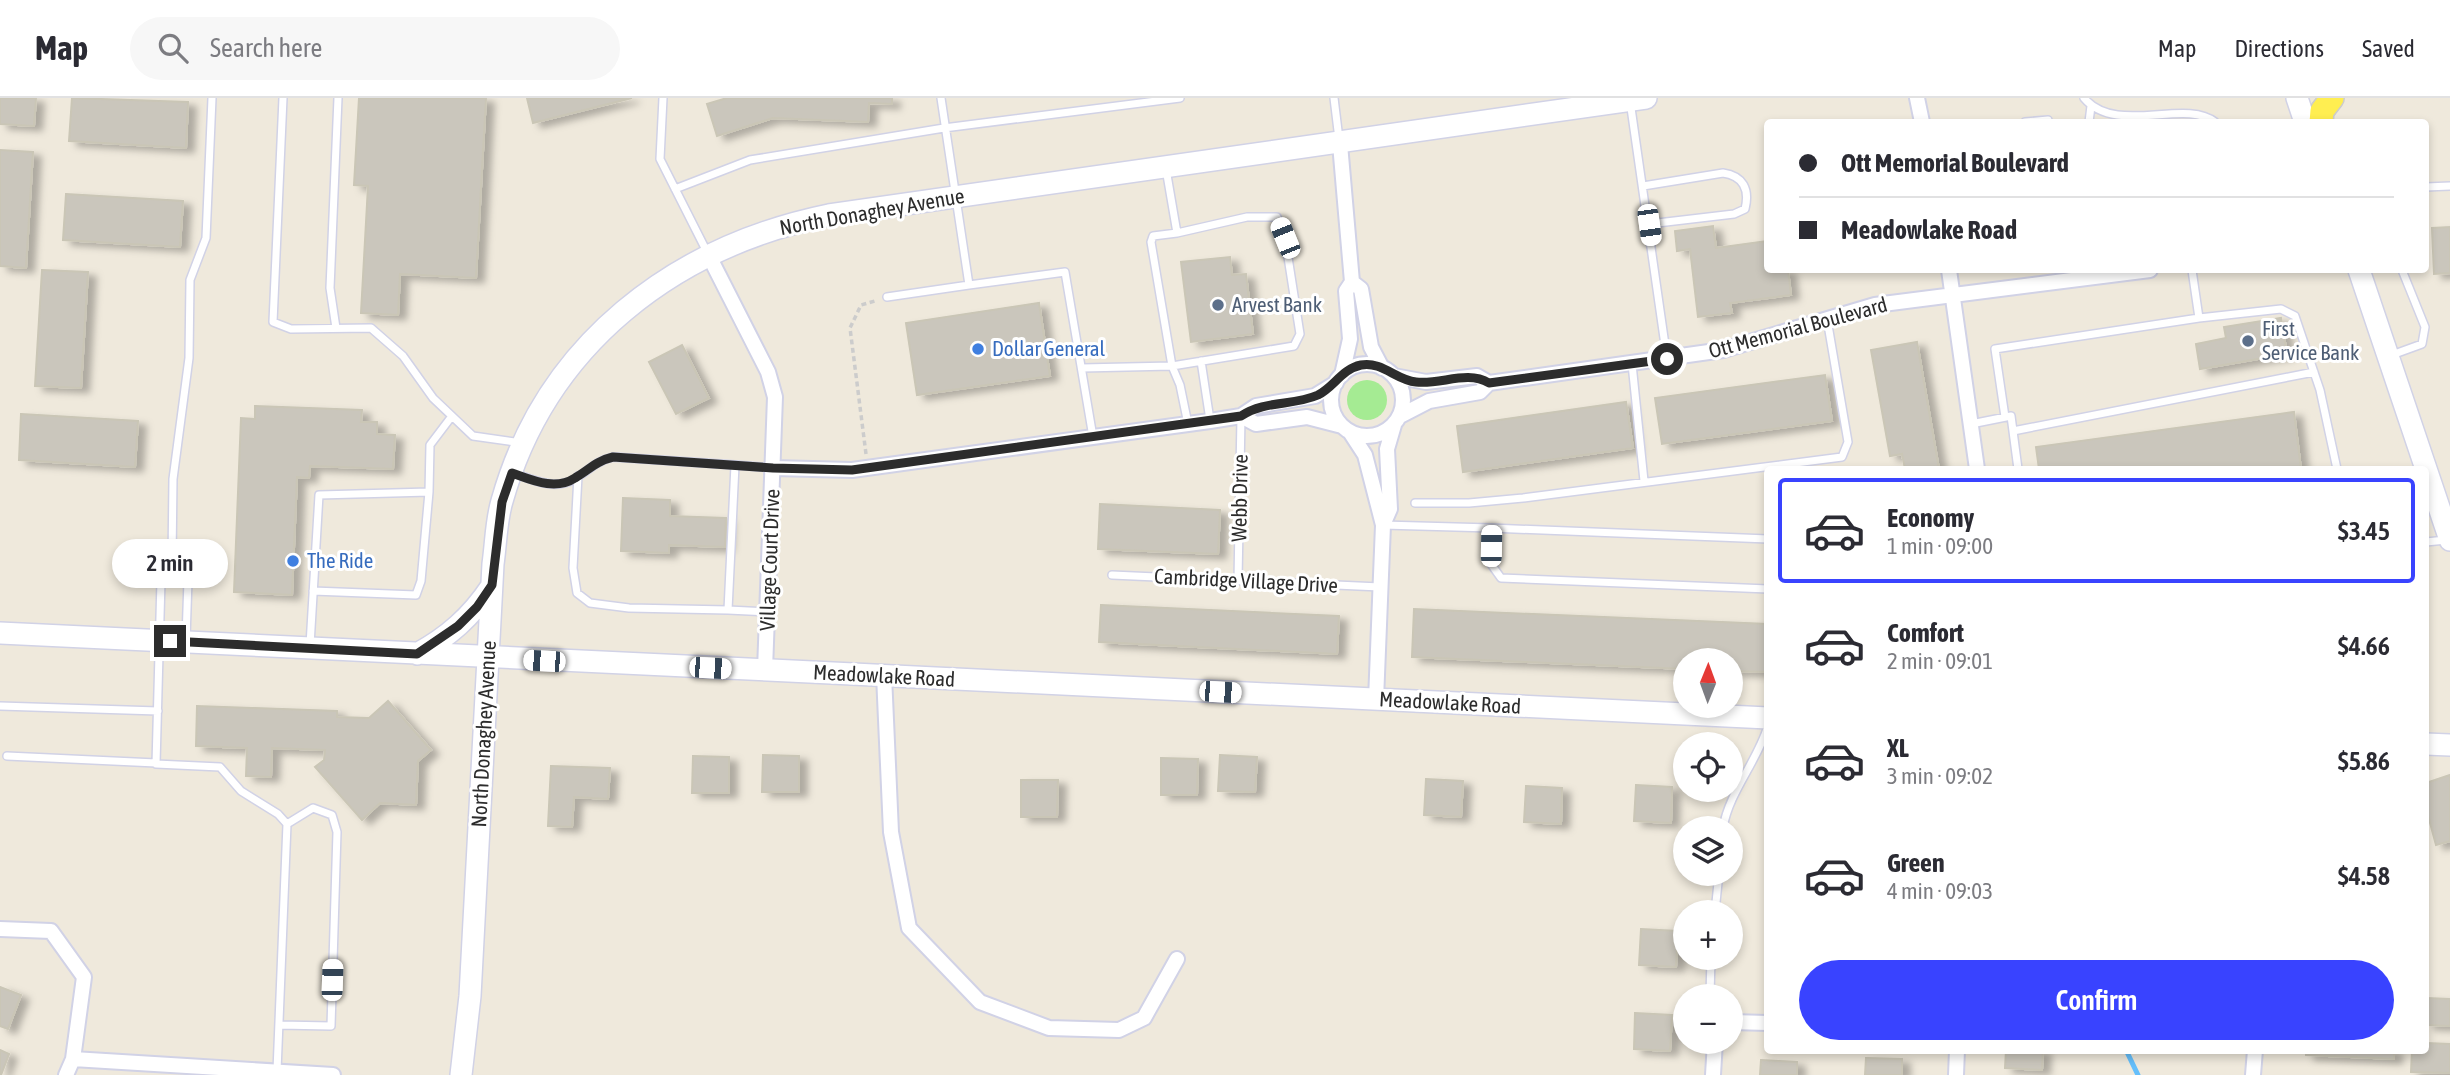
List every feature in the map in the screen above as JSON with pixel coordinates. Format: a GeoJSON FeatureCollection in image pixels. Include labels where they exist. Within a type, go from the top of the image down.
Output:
{"type":"FeatureCollection","features":[{"type":"Feature","properties":{"kind":"main road"},"geometry":{"type":"LineString","coordinates":[[2307,115],[2322,111],[2332,98]]}},
{"type":"Feature","properties":{"kind":"street"},"geometry":{"type":"LineString","coordinates":[[1917,98],[1921,119]]}},
{"type":"Feature","properties":{"kind":"street"},"geometry":{"type":"LineString","coordinates":[[2291,98],[2307,115]]}},
{"type":"Feature","properties":{"kind":"street","name":"North Donaghey Avenue"},"geometry":{"type":"LineString","coordinates":[[461,1075],[470,996],[492,585],[502,502],[523,443],[547,398],[580,353],[617,315],[668,277],[708,254],[785,224],[1638,99]]}},
{"type":"Feature","properties":{"kind":"street"},"geometry":{"type":"LineString","coordinates":[[1340,144],[1352,282],[1346,291],[1350,339],[1332,408],[1365,455],[1383,525]]}},
{"type":"Feature","properties":{"kind":"street","name":"Village Court Drive"},"geometry":{"type":"LineString","coordinates":[[708,254],[768,372],[775,397],[765,670]]}},
{"type":"Feature","properties":{"kind":"street"},"geometry":{"type":"LineString","coordinates":[[1950,273],[1977,466]]}},
{"type":"Feature","properties":{"kind":"street","name":"Ott Memorial Boulevard"},"geometry":{"type":"LineString","coordinates":[[1397,420],[1429,401],[1480,392],[1489,383],[1735,347],[1875,305],[2127,273]]}},
{"type":"Feature","properties":{"kind":"street"},"geometry":{"type":"LineString","coordinates":[[2360,273],[2423,466]]}},
{"type":"Feature","properties":{"kind":"street"},"geometry":{"type":"LineString","coordinates":[[1352,282],[1361,289],[1371,347],[1403,395],[1387,449],[1390,509],[1383,525],[1376,700]]}},
{"type":"Feature","properties":{"kind":"street"},"geometry":{"type":"LineString","coordinates":[[773,468],[867,468],[1210,421],[1241,416],[1256,406],[1315,396],[1364,365],[1388,372]]}},
{"type":"Feature","properties":{"kind":"street","name":"Ott Memorial Boulevard"},"geometry":{"type":"LineString","coordinates":[[1388,372],[1426,382],[1478,376],[1489,383]]}},
{"type":"Feature","properties":{"kind":"street"},"geometry":{"type":"LineString","coordinates":[[1241,416],[1256,424],[1307,417],[1373,436],[1397,420]]}},
{"type":"Feature","properties":{"kind":"street"},"geometry":{"type":"LineString","coordinates":[[2429,483],[2450,540]]}},
{"type":"Feature","properties":{"kind":"street"},"geometry":{"type":"LineString","coordinates":[[417,654],[458,626],[477,607],[492,585]]}},
{"type":"Feature","properties":{"kind":"street","name":"Meadowlake Road"},"geometry":{"type":"LineString","coordinates":[[0,633],[1764,718]]}},
{"type":"Feature","properties":{"kind":"street"},"geometry":{"type":"LineString","coordinates":[[884,675],[891,832],[909,928],[980,1002],[1049,1028],[1119,1030],[1144,1018],[1177,959]]}},
{"type":"Feature","properties":{"kind":"street"},"geometry":{"type":"LineString","coordinates":[[2429,744],[2450,745]]}},
{"type":"Feature","properties":{"kind":"street"},"geometry":{"type":"LineString","coordinates":[[0,929],[51,931],[84,976],[72,1059],[65,1075]]}},
{"type":"Feature","properties":{"kind":"street"},"geometry":{"type":"LineString","coordinates":[[1743,1022],[1764,1023]]}},
{"type":"Feature","properties":{"kind":"street"},"geometry":{"type":"LineString","coordinates":[[1713,1075],[1714,1054]]}},
{"type":"Feature","properties":{"kind":"street"},"geometry":{"type":"LineString","coordinates":[[1956,1075],[1957,1054]]}},
{"type":"Feature","properties":{"kind":"street"},"geometry":{"type":"LineString","coordinates":[[2253,1075],[2255,1054]]}},
{"type":"Feature","properties":{"kind":"street"},"geometry":{"type":"LineString","coordinates":[[72,1059],[333,1075]]}},
{"type":"Feature","properties":{"kind":"lane"},"geometry":{"type":"LineString","coordinates":[[156,763],[161,580],[172,560],[173,479],[188,358],[190,280],[206,238],[212,98]]}},
{"type":"Feature","properties":{"kind":"lane"},"geometry":{"type":"LineString","coordinates":[[283,98],[273,322],[292,329],[371,328],[403,356],[433,398],[473,436],[523,443]]}},
{"type":"Feature","properties":{"kind":"lane"},"geometry":{"type":"LineString","coordinates":[[336,328],[330,288],[338,98]]}},
{"type":"Feature","properties":{"kind":"lane"},"geometry":{"type":"LineString","coordinates":[[663,98],[660,159],[708,254]]}},
{"type":"Feature","properties":{"kind":"lane"},"geometry":{"type":"LineString","coordinates":[[941,98],[969,285]]}},
{"type":"Feature","properties":{"kind":"lane"},"geometry":{"type":"LineString","coordinates":[[675,189],[750,160],[944,128],[1180,98]]}},
{"type":"Feature","properties":{"kind":"lane"},"geometry":{"type":"LineString","coordinates":[[1334,98],[1340,144]]}},
{"type":"Feature","properties":{"kind":"lane"},"geometry":{"type":"LineString","coordinates":[[2084,98],[2091,106],[2107,110],[2147,105]]}},
{"type":"Feature","properties":{"kind":"lane"},"geometry":{"type":"LineString","coordinates":[[1638,99],[1643,186],[1667,359]]}},
{"type":"Feature","properties":{"kind":"lane"},"geometry":{"type":"LineString","coordinates":[[2089,119],[2091,106]]}},
{"type":"Feature","properties":{"kind":"lane"},"geometry":{"type":"LineString","coordinates":[[2204,106],[2213,119]]}},
{"type":"Feature","properties":{"kind":"lane"},"geometry":{"type":"LineString","coordinates":[[1166,168],[1177,233]]}},
{"type":"Feature","properties":{"kind":"lane"},"geometry":{"type":"LineString","coordinates":[[1643,186],[1723,173],[1735,175],[1745,184],[1745,209],[1734,215],[1649,225]]}},
{"type":"Feature","properties":{"kind":"lane"},"geometry":{"type":"LineString","coordinates":[[2429,187],[2450,186]]}},
{"type":"Feature","properties":{"kind":"lane"},"geometry":{"type":"LineString","coordinates":[[1082,368],[1172,366],[1294,346],[1300,334],[1285,238],[1277,217],[1247,216],[1153,236],[1151,242],[1172,366],[1180,385],[1188,424]]}},
{"type":"Feature","properties":{"kind":"lane"},"geometry":{"type":"LineString","coordinates":[[887,298],[1065,272],[1093,437]]}},
{"type":"Feature","properties":{"kind":"lane"},"geometry":{"type":"LineString","coordinates":[[2192,273],[2199,318]]}},
{"type":"Feature","properties":{"kind":"lane"},"geometry":{"type":"LineString","coordinates":[[2388,356],[2422,344],[2425,327],[2403,273]]}},
{"type":"Feature","properties":{"kind":"lane"},"geometry":{"type":"LineString","coordinates":[[2005,417],[1995,349],[2199,318],[2281,309],[2295,316],[2314,372],[2336,466]]}},
{"type":"Feature","properties":{"kind":"lane"},"geometry":{"type":"LineString","coordinates":[[1779,466],[1842,457],[1848,442],[1827,319]]}},
{"type":"Feature","properties":{"kind":"lane"},"geometry":{"type":"LineString","coordinates":[[1201,361],[1210,421]]}},
{"type":"Feature","properties":{"kind":"lane"},"geometry":{"type":"LineString","coordinates":[[1632,364],[1644,481]]}},
{"type":"Feature","properties":{"kind":"lane"},"geometry":{"type":"LineString","coordinates":[[2013,431],[2314,372]]}},
{"type":"Feature","properties":{"kind":"lane"},"geometry":{"type":"LineString","coordinates":[[313,591],[416,595],[421,580],[429,492],[430,444],[452,416]]}},
{"type":"Feature","properties":{"kind":"lane","name":"Webb Drive"},"geometry":{"type":"LineString","coordinates":[[1238,580],[1241,416]]}},
{"type":"Feature","properties":{"kind":"lane"},"geometry":{"type":"LineString","coordinates":[[1971,424],[2011,416],[2018,466]]}},
{"type":"Feature","properties":{"kind":"lane"},"geometry":{"type":"LineString","coordinates":[[512,473],[556,485],[578,477],[592,465],[613,457],[773,468]]}},
{"type":"Feature","properties":{"kind":"lane"},"geometry":{"type":"LineString","coordinates":[[728,610],[735,465]]}},
{"type":"Feature","properties":{"kind":"lane"},"geometry":{"type":"LineString","coordinates":[[1415,503],[1469,503],[1523,498],[1764,468]]}},
{"type":"Feature","properties":{"kind":"lane"},"geometry":{"type":"LineString","coordinates":[[578,477],[573,568],[577,593],[590,603],[629,608],[768,612]]}},
{"type":"Feature","properties":{"kind":"lane"},"geometry":{"type":"LineString","coordinates":[[310,649],[319,495],[429,492]]}},
{"type":"Feature","properties":{"kind":"lane"},"geometry":{"type":"LineString","coordinates":[[1383,525],[1764,539]]}},
{"type":"Feature","properties":{"kind":"lane"},"geometry":{"type":"LineString","coordinates":[[1491,528],[1491,564],[1501,578],[1764,589]]}},
{"type":"Feature","properties":{"kind":"lane"},"geometry":{"type":"LineString","coordinates":[[2429,542],[2450,540]]}},
{"type":"Feature","properties":{"kind":"lane"},"geometry":{"type":"LineString","coordinates":[[172,560],[188,580],[186,642]]}},
{"type":"Feature","properties":{"kind":"lane","name":"Cambridge Village Drive"},"geometry":{"type":"LineString","coordinates":[[1112,575],[1380,587]]}},
{"type":"Feature","properties":{"kind":"lane"},"geometry":{"type":"LineString","coordinates":[[0,706],[158,711]]}},
{"type":"Feature","properties":{"kind":"lane"},"geometry":{"type":"LineString","coordinates":[[1725,816],[1764,739]]}},
{"type":"Feature","properties":{"kind":"lane"},"geometry":{"type":"LineString","coordinates":[[7,757],[220,767],[241,792],[278,814],[287,824],[277,1072]]}},
{"type":"Feature","properties":{"kind":"lane"},"geometry":{"type":"LineString","coordinates":[[279,1026],[331,1026],[337,832],[332,815],[313,808],[287,824]]}},
{"type":"Feature","properties":{"kind":"path"},"geometry":{"type":"LineString","coordinates":[[867,468],[850,328],[861,305],[887,298]]}},
{"type":"Feature","properties":{"kind":"green space"},"geometry":{"type":"Polygon","coordinates":[[[1367,380],[1381,386],[1387,400],[1381,414],[1367,420],[1353,414],[1347,400],[1353,386],[1367,380]]]}},
{"type":"Feature","properties":{"kind":"building"},"geometry":{"type":"Polygon","coordinates":[[[0,98],[36,98],[34,126],[0,124],[0,98]]]}},
{"type":"Feature","properties":{"kind":"building"},"geometry":{"type":"Polygon","coordinates":[[[72,98],[188,102],[186,148],[69,141],[72,98]]]}},
{"type":"Feature","properties":{"kind":"building"},"geometry":{"type":"Polygon","coordinates":[[[359,98],[486,98],[476,278],[400,274],[398,315],[361,313],[368,186],[354,185],[359,98]]]}},
{"type":"Feature","properties":{"kind":"building"},"geometry":{"type":"Polygon","coordinates":[[[527,98],[632,98],[533,123],[527,98]]]}},
{"type":"Feature","properties":{"kind":"building"},"geometry":{"type":"Polygon","coordinates":[[[727,98],[892,98],[892,104],[869,103],[868,122],[773,118],[717,136],[707,104],[727,98]]]}},
{"type":"Feature","properties":{"kind":"building"},"geometry":{"type":"Polygon","coordinates":[[[0,150],[33,152],[26,268],[0,266],[0,150]]]}},
{"type":"Feature","properties":{"kind":"building"},"geometry":{"type":"Polygon","coordinates":[[[66,194],[183,201],[180,247],[63,240],[66,194]]]}},
{"type":"Feature","properties":{"kind":"building"},"geometry":{"type":"Polygon","coordinates":[[[1713,226],[1716,248],[1764,242],[1764,273],[1788,273],[1791,295],[1730,303],[1732,313],[1698,317],[1690,249],[1677,251],[1675,231],[1713,226]]]}},
{"type":"Feature","properties":{"kind":"building"},"geometry":{"type":"Polygon","coordinates":[[[2450,227],[2450,273],[2434,274],[2432,228],[2450,227]]]}},
{"type":"Feature","properties":{"kind":"building","name":"Arvest Bank"},"geometry":{"type":"Polygon","coordinates":[[[1230,257],[1232,275],[1246,274],[1253,334],[1191,342],[1181,262],[1230,257]]]}},
{"type":"Feature","properties":{"kind":"building"},"geometry":{"type":"Polygon","coordinates":[[[42,270],[88,272],[81,388],[35,386],[42,270]]]}},
{"type":"Feature","properties":{"kind":"building","name":"Dollar General"},"geometry":{"type":"Polygon","coordinates":[[[1039,303],[1050,376],[917,395],[906,323],[1039,303]]]}},
{"type":"Feature","properties":{"kind":"building","name":"First Service Bank"},"geometry":{"type":"Polygon","coordinates":[[[2281,318],[2287,354],[2200,369],[2196,344],[2226,338],[2224,327],[2281,318]]]}},
{"type":"Feature","properties":{"kind":"building"},"geometry":{"type":"Polygon","coordinates":[[[1917,342],[1938,466],[1904,466],[1902,454],[1890,456],[1871,350],[1917,342]]]}},
{"type":"Feature","properties":{"kind":"building"},"geometry":{"type":"Polygon","coordinates":[[[682,345],[709,398],[676,414],[649,362],[682,345]]]}},
{"type":"Feature","properties":{"kind":"building"},"geometry":{"type":"Polygon","coordinates":[[[1825,375],[1832,421],[1662,444],[1655,398],[1825,375]]]}},
{"type":"Feature","properties":{"kind":"building"},"geometry":{"type":"Polygon","coordinates":[[[1626,402],[1633,448],[1463,472],[1457,426],[1626,402]]]}},
{"type":"Feature","properties":{"kind":"building"},"geometry":{"type":"Polygon","coordinates":[[[255,406],[362,410],[361,422],[377,422],[377,434],[395,435],[393,469],[310,466],[309,478],[297,477],[292,595],[234,592],[241,418],[255,419],[255,406]]]}},
{"type":"Feature","properties":{"kind":"building"},"geometry":{"type":"Polygon","coordinates":[[[2294,412],[2301,466],[2039,466],[2036,447],[2294,412]]]}},
{"type":"Feature","properties":{"kind":"building"},"geometry":{"type":"Polygon","coordinates":[[[21,414],[138,421],[135,467],[19,460],[21,414]]]}},
{"type":"Feature","properties":{"kind":"building"},"geometry":{"type":"Polygon","coordinates":[[[623,498],[670,500],[670,516],[726,518],[725,547],[669,545],[669,553],[621,551],[623,498]]]}},
{"type":"Feature","properties":{"kind":"building"},"geometry":{"type":"Polygon","coordinates":[[[1100,504],[1220,510],[1218,554],[1098,549],[1100,504]]]}},
{"type":"Feature","properties":{"kind":"building"},"geometry":{"type":"Polygon","coordinates":[[[1101,605],[1339,616],[1337,654],[1099,642],[1101,605]]]}},
{"type":"Feature","properties":{"kind":"building"},"geometry":{"type":"Polygon","coordinates":[[[1414,609],[1764,624],[1764,672],[1743,671],[1743,648],[1673,648],[1673,668],[1412,657],[1414,609]]]}},
{"type":"Feature","properties":{"kind":"building"},"geometry":{"type":"Polygon","coordinates":[[[388,701],[431,750],[418,761],[416,805],[380,803],[362,820],[315,767],[324,760],[325,750],[272,748],[271,777],[246,776],[247,748],[196,746],[197,706],[337,711],[337,717],[369,718],[388,701]]]}},
{"type":"Feature","properties":{"kind":"building"},"geometry":{"type":"Polygon","coordinates":[[[763,755],[799,756],[799,792],[762,792],[763,755]]]}},
{"type":"Feature","properties":{"kind":"building"},"geometry":{"type":"Polygon","coordinates":[[[1220,755],[1257,757],[1255,792],[1218,791],[1220,755]]]}},
{"type":"Feature","properties":{"kind":"building"},"geometry":{"type":"Polygon","coordinates":[[[693,756],[729,757],[729,793],[692,793],[693,756]]]}},
{"type":"Feature","properties":{"kind":"building"},"geometry":{"type":"Polygon","coordinates":[[[1161,758],[1198,759],[1197,795],[1161,795],[1161,758]]]}},
{"type":"Feature","properties":{"kind":"building"},"geometry":{"type":"Polygon","coordinates":[[[551,766],[610,768],[608,799],[574,797],[572,827],[548,826],[551,766]]]}},
{"type":"Feature","properties":{"kind":"building"},"geometry":{"type":"Polygon","coordinates":[[[2450,775],[2450,841],[2436,845],[2429,819],[2429,782],[2450,775]]]}},
{"type":"Feature","properties":{"kind":"building"},"geometry":{"type":"Polygon","coordinates":[[[1426,779],[1463,781],[1461,817],[1424,815],[1426,779]]]}},
{"type":"Feature","properties":{"kind":"building"},"geometry":{"type":"Polygon","coordinates":[[[1021,780],[1058,780],[1057,817],[1021,817],[1021,780]]]}},
{"type":"Feature","properties":{"kind":"building"},"geometry":{"type":"Polygon","coordinates":[[[1636,785],[1672,787],[1671,823],[1634,821],[1636,785]]]}},
{"type":"Feature","properties":{"kind":"building"},"geometry":{"type":"Polygon","coordinates":[[[1526,786],[1562,788],[1561,824],[1524,822],[1526,786]]]}},
{"type":"Feature","properties":{"kind":"building"},"geometry":{"type":"Polygon","coordinates":[[[1641,929],[1673,931],[1673,967],[1639,965],[1641,929]]]}},
{"type":"Feature","properties":{"kind":"building"},"geometry":{"type":"Polygon","coordinates":[[[0,987],[21,995],[8,1029],[0,1026],[0,987]]]}},
{"type":"Feature","properties":{"kind":"building"},"geometry":{"type":"Polygon","coordinates":[[[2429,998],[2450,999],[2450,1026],[2429,1025],[2429,998]]]}},
{"type":"Feature","properties":{"kind":"building"},"geometry":{"type":"Polygon","coordinates":[[[1635,1013],[1672,1015],[1670,1051],[1634,1049],[1635,1013]]]}},
{"type":"Feature","properties":{"kind":"building"},"geometry":{"type":"Polygon","coordinates":[[[2429,1043],[2450,1044],[2450,1073],[2411,1072],[2412,1054],[2429,1054],[2429,1043]]]}},
{"type":"Feature","properties":{"kind":"building"},"geometry":{"type":"Polygon","coordinates":[[[0,1050],[9,1054],[1,1075],[0,1075],[0,1050]]]}},
{"type":"Feature","properties":{"kind":"building"},"geometry":{"type":"Polygon","coordinates":[[[2006,1054],[2043,1054],[2042,1070],[2005,1068],[2006,1054]]]}},
{"type":"Feature","properties":{"kind":"building"},"geometry":{"type":"Polygon","coordinates":[[[2394,1054],[2394,1059],[2306,1055],[2394,1054]]]}},
{"type":"Feature","properties":{"kind":"building"},"geometry":{"type":"Polygon","coordinates":[[[1866,1058],[1902,1059],[1902,1075],[1865,1075],[1866,1058]]]}},
{"type":"Feature","properties":{"kind":"building"},"geometry":{"type":"Polygon","coordinates":[[[1761,1060],[1797,1062],[1797,1075],[1760,1075],[1761,1060]]]}},
{"type":"Feature","properties":{"kind":"waterway"},"geometry":{"type":"LineString","coordinates":[[2128,1054],[2138,1075]]}},
{"type":"Feature","properties":{"kind":"place","name":"Arvest Bank"},"geometry":{"type":"Point","coordinates":[1218,305]}},
{"type":"Feature","properties":{"kind":"place","name":"First Service Bank"},"geometry":{"type":"Point","coordinates":[2248,341]}},
{"type":"Feature","properties":{"kind":"place","name":"Dollar General"},"geometry":{"type":"Point","coordinates":[978,349]}},
{"type":"Feature","properties":{"kind":"place","name":"The Ride"},"geometry":{"type":"Point","coordinates":[293,561]}},
{"type":"Feature","properties":{"kind":"route"},"geometry":{"type":"LineString","coordinates":[[170,641],[417,654],[437,643],[458,626],[477,607],[492,585],[502,502],[512,473],[556,485],[575,479],[592,465],[613,457],[773,468],[852,470],[1241,416],[1256,406],[1315,396],[1335,383],[1348,370],[1364,365],[1378,366],[1394,376],[1415,382],[1478,376],[1489,383],[1667,359]]}}]}
